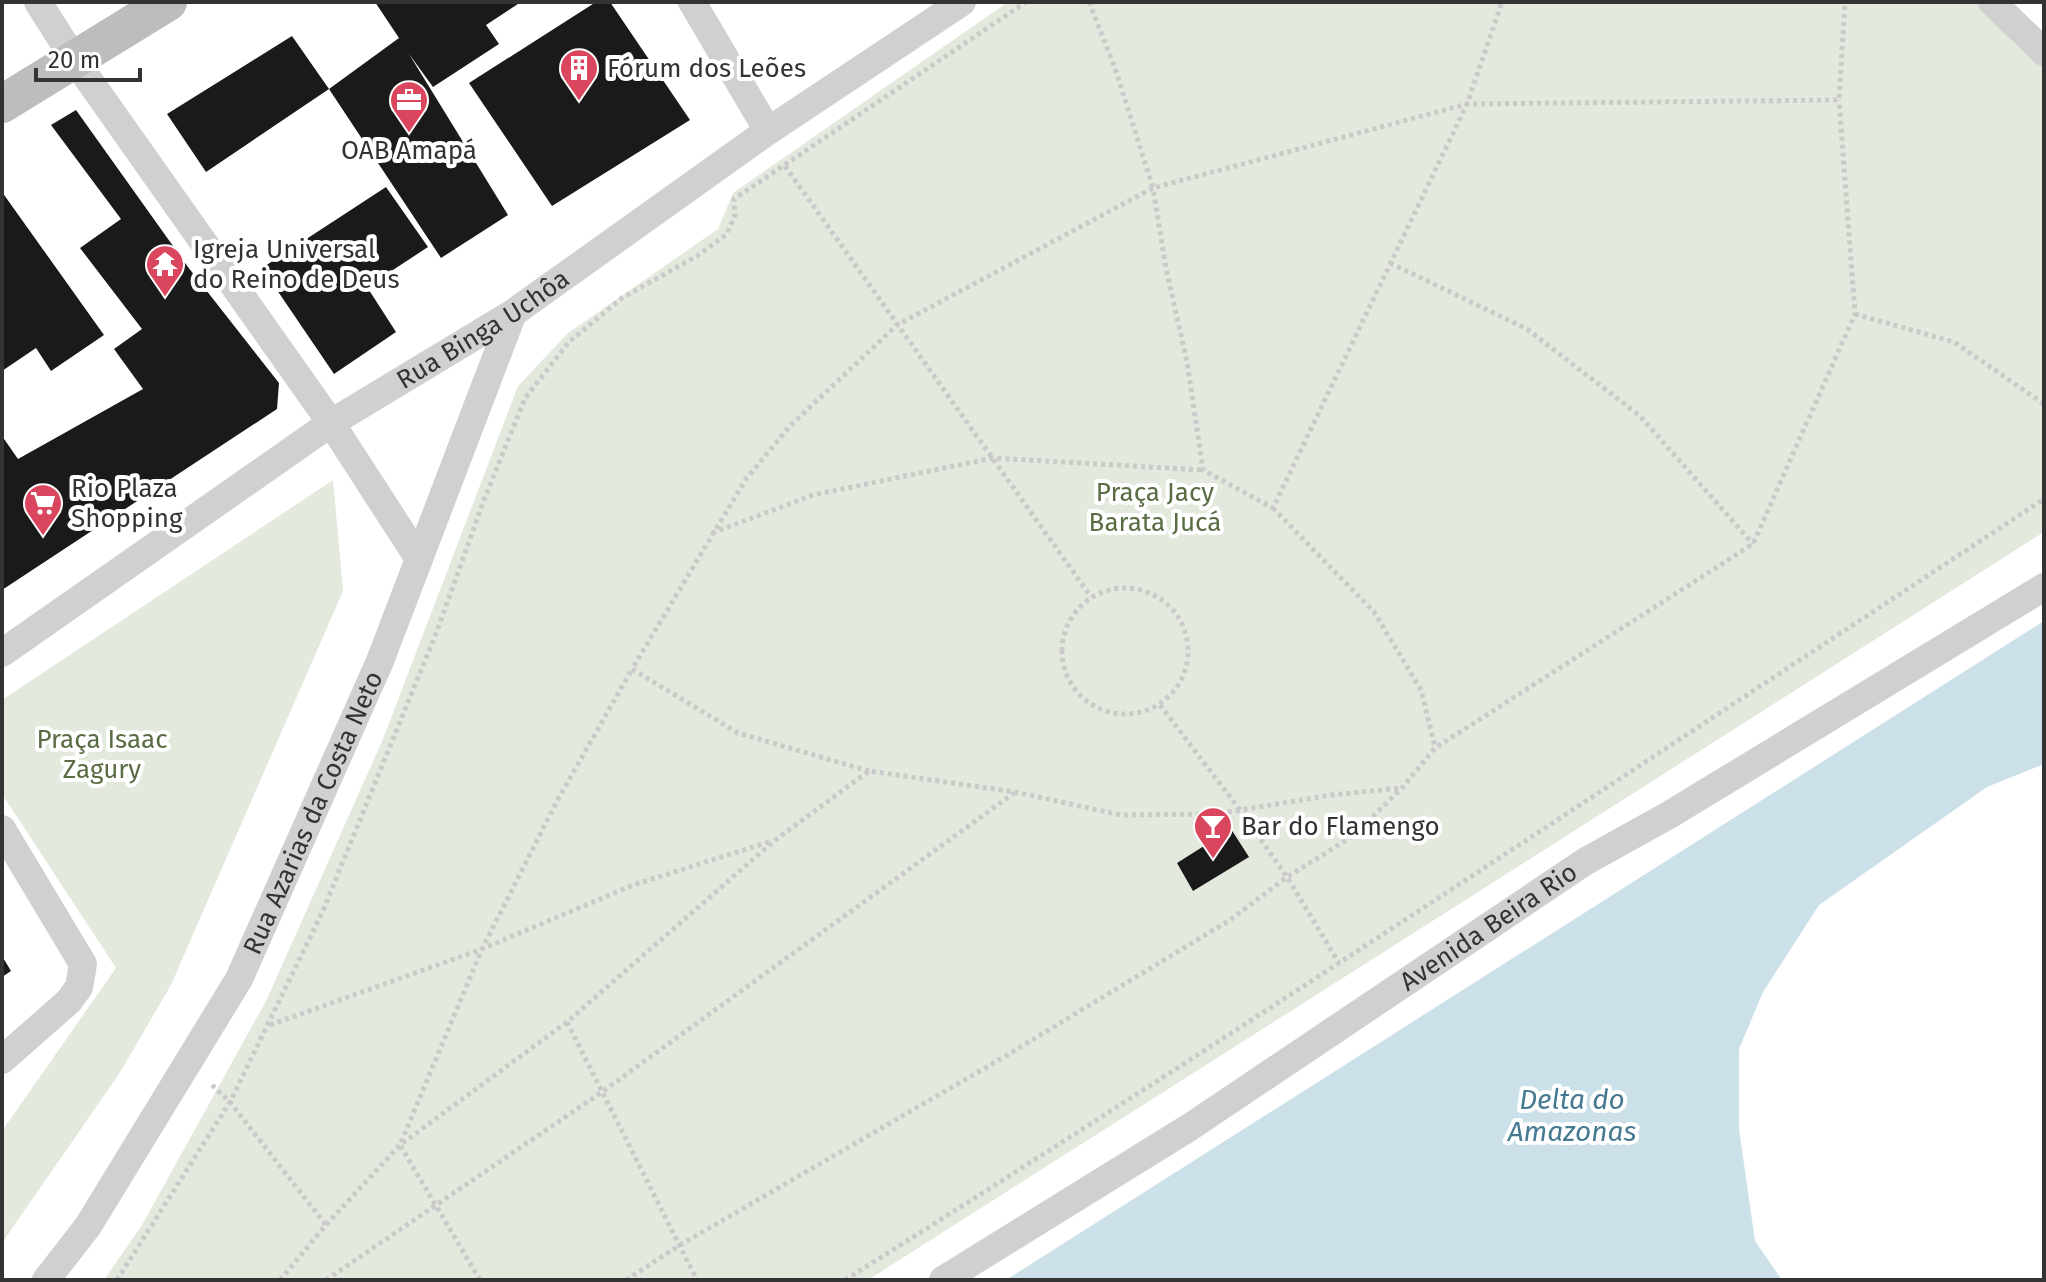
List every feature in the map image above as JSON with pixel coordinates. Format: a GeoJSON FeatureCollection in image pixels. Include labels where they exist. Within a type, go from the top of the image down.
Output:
{"type":"FeatureCollection","features":[{"type":"Feature","properties":{"kind":"main road"},"geometry":{"type":"LineString","coordinates":[[2,104],[168,2]]}},
{"type":"Feature","properties":{"kind":"street"},"geometry":{"type":"LineString","coordinates":[[38,2],[74,59],[331,423],[419,559]]}},
{"type":"Feature","properties":{"kind":"street"},"geometry":{"type":"LineString","coordinates":[[692,2],[768,131]]}},
{"type":"Feature","properties":{"kind":"street","name":"Rua Binga Uchôa"},"geometry":{"type":"LineString","coordinates":[[2,653],[331,423],[513,313],[768,131],[962,2]]}},
{"type":"Feature","properties":{"kind":"street"},"geometry":{"type":"LineString","coordinates":[[1992,2],[2044,52]]}},
{"type":"Feature","properties":{"kind":"street","name":"Rua Azarias da Costa Neto"},"geometry":{"type":"LineString","coordinates":[[46,1280],[88,1226],[239,979],[380,661],[513,313]]}},
{"type":"Feature","properties":{"kind":"street","name":"Avenida Beira Rio"},"geometry":{"type":"LineString","coordinates":[[943,1280],[1190,1127],[1586,861],[1669,815],[2044,587]]}},
{"type":"Feature","properties":{"kind":"street"},"geometry":{"type":"LineString","coordinates":[[2,829],[83,964],[79,987],[69,1001],[2,1060]]}},
{"type":"Feature","properties":{"kind":"path"},"geometry":{"type":"LineString","coordinates":[[117,1280],[230,1102],[322,913],[437,631],[525,398],[569,342],[622,298],[697,256],[727,234],[735,215],[734,199],[1026,2]]}},
{"type":"Feature","properties":{"kind":"path"},"geometry":{"type":"LineString","coordinates":[[1089,2],[1115,68],[1153,188],[1166,268],[1187,362],[1203,470]]}},
{"type":"Feature","properties":{"kind":"path"},"geometry":{"type":"LineString","coordinates":[[1273,508],[1467,104],[1502,2]]}},
{"type":"Feature","properties":{"kind":"path"},"geometry":{"type":"LineString","coordinates":[[626,1280],[680,1245],[990,1065],[1217,928],[1287,877],[1353,836],[1402,788],[1435,748],[1753,544],[1855,314],[1839,100],[1845,2]]}},
{"type":"Feature","properties":{"kind":"path"},"geometry":{"type":"LineString","coordinates":[[400,1145],[482,949],[557,801],[711,533],[746,479],[790,426],[897,325],[1153,188],[1467,104],[1839,100]]}},
{"type":"Feature","properties":{"kind":"path"},"geometry":{"type":"LineString","coordinates":[[785,166],[1091,597]]}},
{"type":"Feature","properties":{"kind":"path"},"geometry":{"type":"LineString","coordinates":[[1390,263],[1527,329],[1640,416],[1753,544]]}},
{"type":"Feature","properties":{"kind":"path"},"geometry":{"type":"LineString","coordinates":[[1855,314],[1954,342],[2044,404]]}},
{"type":"Feature","properties":{"kind":"path"},"geometry":{"type":"LineString","coordinates":[[711,533],[813,495],[993,458],[1203,470],[1273,508],[1374,612],[1421,690],[1435,748]]}},
{"type":"Feature","properties":{"kind":"path"},"geometry":{"type":"LineString","coordinates":[[845,1280],[1339,963],[2044,499]]}},
{"type":"Feature","properties":{"kind":"path"},"geometry":{"type":"LineString","coordinates":[[1129,588],[1148,592],[1166,602],[1179,617],[1187,635],[1189,655],[1184,675],[1175,692],[1160,705],[1142,713],[1122,715],[1102,710],[1085,700],[1072,686],[1064,667],[1062,647],[1066,628],[1076,611],[1091,597],[1109,590],[1129,588]]}},
{"type":"Feature","properties":{"kind":"path"},"geometry":{"type":"LineString","coordinates":[[632,669],[738,733],[869,771],[1015,792],[1121,815],[1216,814],[1332,795],[1402,788]]}},
{"type":"Feature","properties":{"kind":"path"},"geometry":{"type":"LineString","coordinates":[[1160,705],[1287,877],[1339,963]]}},
{"type":"Feature","properties":{"kind":"path"},"geometry":{"type":"LineString","coordinates":[[280,1280],[400,1145],[567,1022],[774,841],[869,771]]}},
{"type":"Feature","properties":{"kind":"path"},"geometry":{"type":"LineString","coordinates":[[326,1280],[602,1092],[1015,792]]}},
{"type":"Feature","properties":{"kind":"path"},"geometry":{"type":"LineString","coordinates":[[269,1026],[482,949],[633,885],[774,841]]}},
{"type":"Feature","properties":{"kind":"path"},"geometry":{"type":"LineString","coordinates":[[567,1022],[697,1280]]}},
{"type":"Feature","properties":{"kind":"path"},"geometry":{"type":"LineString","coordinates":[[188,1062],[230,1102],[326,1225]]}},
{"type":"Feature","properties":{"kind":"path"},"geometry":{"type":"LineString","coordinates":[[400,1145],[480,1280]]}},
{"type":"Feature","properties":{"kind":"green space","name":"Praça Jacy Barata Jucá"},"geometry":{"type":"Polygon","coordinates":[[[1008,2],[2011,2],[2044,36],[2044,532],[868,1280],[104,1280],[142,1225],[267,999],[383,739],[518,386],[568,333],[718,229],[733,193],[1008,2]]]}},
{"type":"Feature","properties":{"kind":"green space","name":"Praça Isaac Zagury"},"geometry":{"type":"Polygon","coordinates":[[[333,480],[343,591],[171,985],[119,1074],[2,1243],[2,1131],[116,968],[2,794],[2,700],[333,480]]]}},
{"type":"Feature","properties":{"kind":"water","name":"Delta do Amazonas"},"geometry":{"type":"Polygon","coordinates":[[[2044,621],[2044,764],[1987,787],[1819,905],[1763,992],[1739,1049],[1739,1129],[1755,1241],[1782,1280],[1006,1280],[2044,621]]]}},
{"type":"Feature","properties":{"kind":"building","name":"OAB Amapá"},"geometry":{"type":"Polygon","coordinates":[[[375,2],[521,2],[486,25],[499,44],[433,87],[409,54],[508,215],[441,258],[329,89],[399,38],[375,2]]]}},
{"type":"Feature","properties":{"kind":"building","name":"Fórum dos Leões"},"geometry":{"type":"Polygon","coordinates":[[[596,2],[610,2],[690,120],[552,206],[469,83],[596,2]]]}},
{"type":"Feature","properties":{"kind":"building"},"geometry":{"type":"Polygon","coordinates":[[[292,36],[329,89],[206,172],[167,114],[292,36]]]}},
{"type":"Feature","properties":{"kind":"building","name":"Igreja Universal do Reino de Deus"},"geometry":{"type":"Polygon","coordinates":[[[76,110],[188,267],[279,383],[277,409],[2,590],[2,436],[18,459],[143,389],[114,349],[142,329],[80,248],[121,219],[51,125],[76,110]]]}},
{"type":"Feature","properties":{"kind":"building"},"geometry":{"type":"Polygon","coordinates":[[[386,187],[428,247],[367,287],[396,332],[334,374],[262,268],[386,187]]]}},
{"type":"Feature","properties":{"kind":"building"},"geometry":{"type":"Polygon","coordinates":[[[2,192],[104,335],[51,371],[36,348],[2,371],[2,192]]]}},
{"type":"Feature","properties":{"kind":"building","name":"Bar do Flamengo"},"geometry":{"type":"Polygon","coordinates":[[[1231,829],[1249,857],[1193,891],[1177,863],[1231,829]]]}},
{"type":"Feature","properties":{"kind":"building"},"geometry":{"type":"Polygon","coordinates":[[[2,956],[11,971],[2,977],[2,956]]]}},
{"type":"Feature","properties":{"kind":"place","name":"Fórum dos Leões"},"geometry":{"type":"Point","coordinates":[579,102]}},
{"type":"Feature","properties":{"kind":"place","name":"OAB Amapá"},"geometry":{"type":"Point","coordinates":[409,134]}},
{"type":"Feature","properties":{"kind":"place","name":"Igreja Universal do Reino de Deus"},"geometry":{"type":"Point","coordinates":[165,298]}},
{"type":"Feature","properties":{"kind":"place","name":"Rio Plaza Shopping"},"geometry":{"type":"Point","coordinates":[43,537]}},
{"type":"Feature","properties":{"kind":"place","name":"Bar do Flamengo"},"geometry":{"type":"Point","coordinates":[1213,860]}}]}
